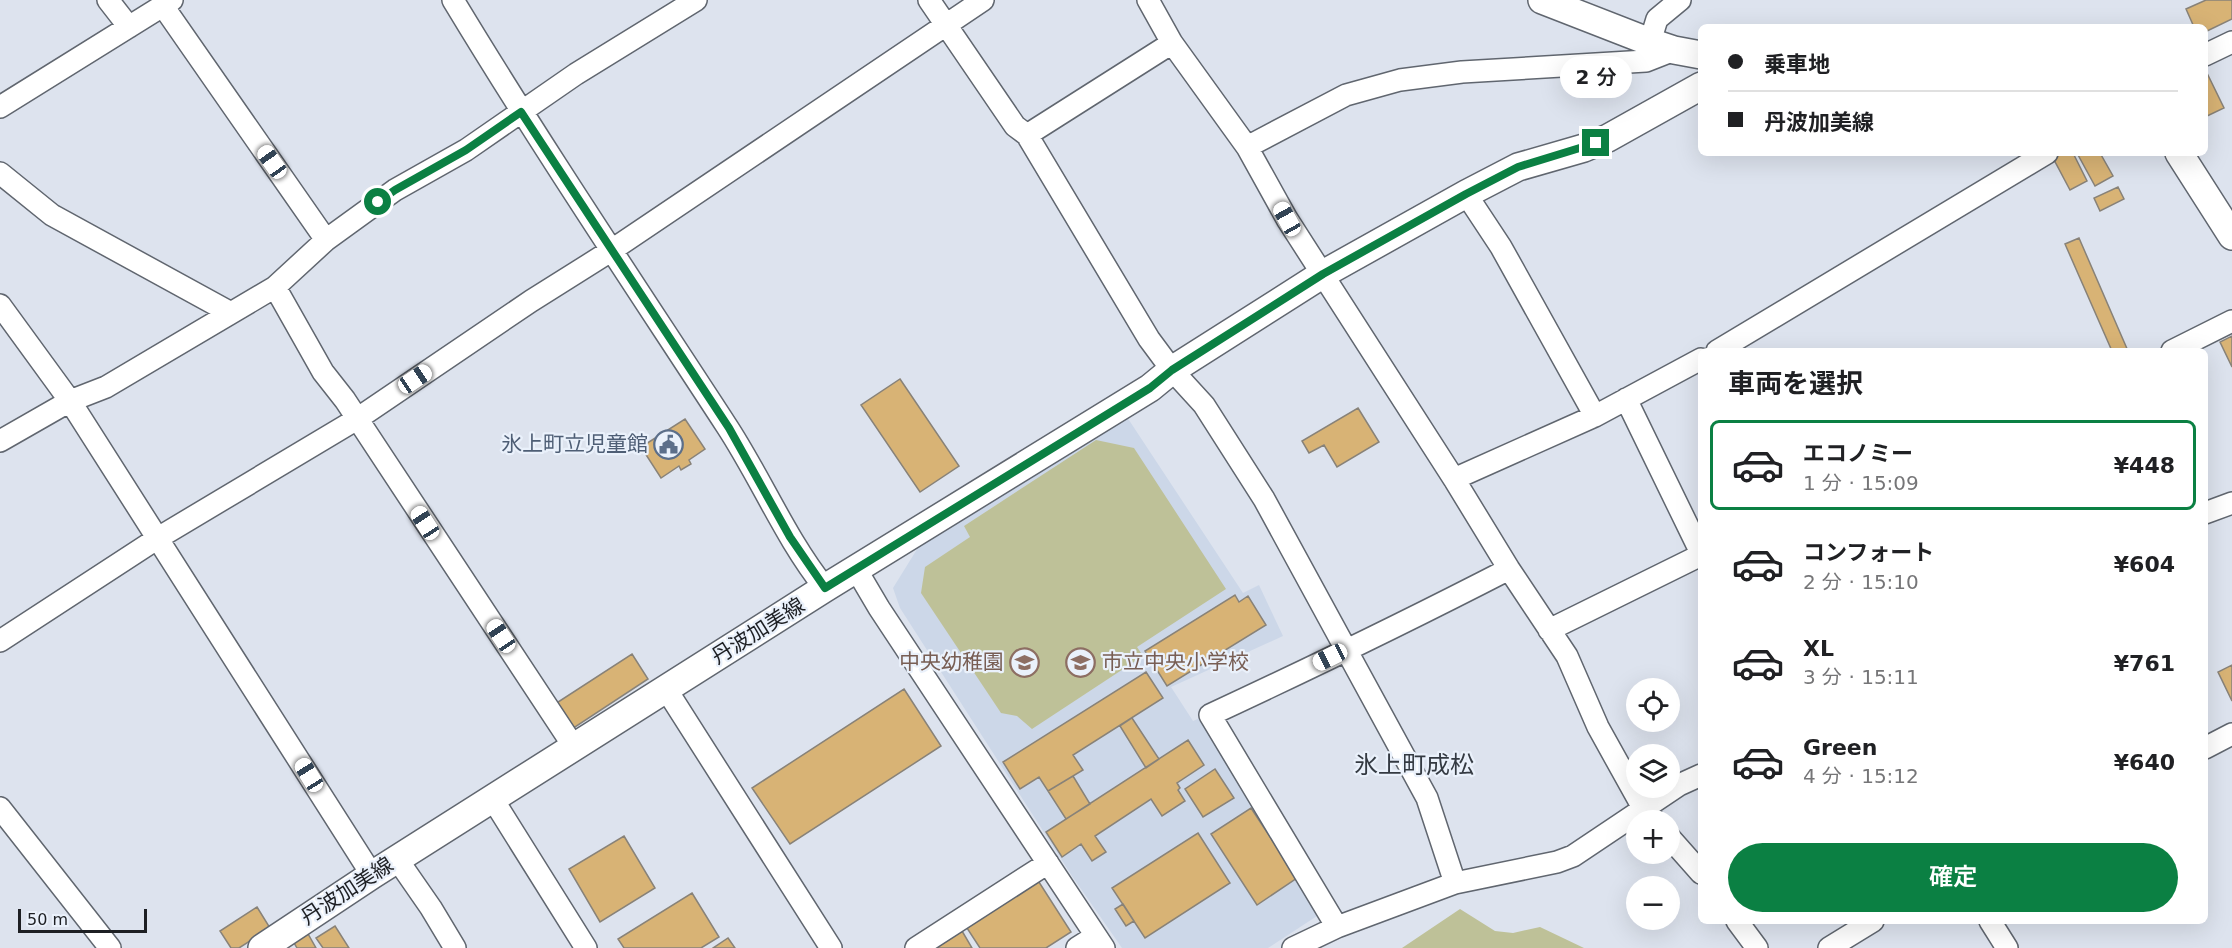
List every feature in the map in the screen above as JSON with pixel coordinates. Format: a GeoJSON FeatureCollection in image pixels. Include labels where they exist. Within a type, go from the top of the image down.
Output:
{"type":"FeatureCollection","features":[{"type":"Feature","properties":{"kind":"main road"},"geometry":{"type":"LineString","coordinates":[[1542,0],[1678,50],[1693,63],[1697,74],[1695,90]]}},
{"type":"Feature","properties":{"kind":"main road","name":"丹波加美線"},"geometry":{"type":"LineString","coordinates":[[262,948],[492,798],[825,588],[1150,388],[1172,370],[1323,274],[1518,167],[1584,148],[1608,138],[1695,90]]}},
{"type":"Feature","properties":{"kind":"main road"},"geometry":{"type":"LineString","coordinates":[[2181,156],[2232,236]]}},
{"type":"Feature","properties":{"kind":"street"},"geometry":{"type":"LineString","coordinates":[[108,0],[129,27]]}},
{"type":"Feature","properties":{"kind":"street"},"geometry":{"type":"LineString","coordinates":[[453,0],[521,112],[729,428],[790,537],[825,588]]}},
{"type":"Feature","properties":{"kind":"street"},"geometry":{"type":"LineString","coordinates":[[0,441],[70,401],[106,387],[275,287],[326,240],[395,190],[466,150],[580,72],[696,0]]}},
{"type":"Feature","properties":{"kind":"street"},"geometry":{"type":"LineString","coordinates":[[929,0],[1015,126],[1027,135],[1149,339],[1172,370],[1204,405],[1258,490],[1427,798],[1455,883]]}},
{"type":"Feature","properties":{"kind":"street"},"geometry":{"type":"LineString","coordinates":[[0,641],[158,538],[357,419],[983,0]]}},
{"type":"Feature","properties":{"kind":"street"},"geometry":{"type":"LineString","coordinates":[[1148,0],[1172,43],[1247,147],[1287,219],[1509,569],[1567,656],[1598,727],[1647,810]]}},
{"type":"Feature","properties":{"kind":"street"},"geometry":{"type":"LineString","coordinates":[[1247,147],[1346,96],[1400,80],[1462,72],[1646,61],[1678,50],[1657,20],[1680,0]]}},
{"type":"Feature","properties":{"kind":"street"},"geometry":{"type":"LineString","coordinates":[[0,107],[168,3],[326,240]]}},
{"type":"Feature","properties":{"kind":"street"},"geometry":{"type":"LineString","coordinates":[[2208,54],[2232,42]]}},
{"type":"Feature","properties":{"kind":"street"},"geometry":{"type":"LineString","coordinates":[[1027,135],[1172,43]]}},
{"type":"Feature","properties":{"kind":"street"},"geometry":{"type":"LineString","coordinates":[[1725,348],[2042,156]]}},
{"type":"Feature","properties":{"kind":"street"},"geometry":{"type":"LineString","coordinates":[[0,173],[52,215],[231,314]]}},
{"type":"Feature","properties":{"kind":"street"},"geometry":{"type":"LineString","coordinates":[[1466,194],[1501,248],[1595,416]]}},
{"type":"Feature","properties":{"kind":"street"},"geometry":{"type":"LineString","coordinates":[[275,287],[323,372],[357,419],[574,747]]}},
{"type":"Feature","properties":{"kind":"street"},"geometry":{"type":"LineString","coordinates":[[0,305],[70,401],[372,875]]}},
{"type":"Feature","properties":{"kind":"street"},"geometry":{"type":"LineString","coordinates":[[2178,348],[2232,321]]}},
{"type":"Feature","properties":{"kind":"street"},"geometry":{"type":"LineString","coordinates":[[1454,479],[1595,416],[1698,362]]}},
{"type":"Feature","properties":{"kind":"street"},"geometry":{"type":"LineString","coordinates":[[1626,399],[1698,548]]}},
{"type":"Feature","properties":{"kind":"street"},"geometry":{"type":"LineString","coordinates":[[2208,512],[2232,503]]}},
{"type":"Feature","properties":{"kind":"street"},"geometry":{"type":"LineString","coordinates":[[1549,630],[1698,556]]}},
{"type":"Feature","properties":{"kind":"street"},"geometry":{"type":"LineString","coordinates":[[856,569],[1100,942],[1077,948]]}},
{"type":"Feature","properties":{"kind":"street"},"geometry":{"type":"LineString","coordinates":[[1337,927],[1210,716],[1347,649],[1385,633],[1509,569]]}},
{"type":"Feature","properties":{"kind":"street"},"geometry":{"type":"LineString","coordinates":[[666,689],[831,948]]}},
{"type":"Feature","properties":{"kind":"street"},"geometry":{"type":"LineString","coordinates":[[2208,746],[2232,734]]}},
{"type":"Feature","properties":{"kind":"street"},"geometry":{"type":"LineString","coordinates":[[1653,810],[1679,785],[1698,776]]}},
{"type":"Feature","properties":{"kind":"street"},"geometry":{"type":"LineString","coordinates":[[492,798],[586,948]]}},
{"type":"Feature","properties":{"kind":"street"},"geometry":{"type":"LineString","coordinates":[[0,808],[110,948]]}},
{"type":"Feature","properties":{"kind":"street"},"geometry":{"type":"LineString","coordinates":[[1293,948],[1337,927],[1455,883],[1557,862],[1574,856],[1626,827]]}},
{"type":"Feature","properties":{"kind":"street"},"geometry":{"type":"LineString","coordinates":[[1680,849],[1698,870]]}},
{"type":"Feature","properties":{"kind":"street"},"geometry":{"type":"LineString","coordinates":[[397,859],[455,948]]}},
{"type":"Feature","properties":{"kind":"street"},"geometry":{"type":"LineString","coordinates":[[916,948],[1048,863]]}},
{"type":"Feature","properties":{"kind":"street"},"geometry":{"type":"LineString","coordinates":[[1739,924],[1757,948]]}},
{"type":"Feature","properties":{"kind":"street"},"geometry":{"type":"LineString","coordinates":[[1829,948],[1868,924]]}},
{"type":"Feature","properties":{"kind":"street"},"geometry":{"type":"LineString","coordinates":[[1992,924],[2007,948]]}},
{"type":"Feature","properties":{"kind":"shaded area","name":"市立中央小学校"},"geometry":{"type":"Polygon","coordinates":[[[1123,411],[1243,593],[1259,585],[1283,636],[1171,687],[1193,721],[1200,718],[1318,907],[1317,916],[1268,948],[1122,948],[1072,876],[900,608],[893,588],[919,546],[1123,411]]]}},
{"type":"Feature","properties":{"kind":"green space"},"geometry":{"type":"Polygon","coordinates":[[[1096,440],[1134,448],[1226,589],[1137,647],[1143,656],[1032,729],[1017,716],[1001,713],[921,593],[925,567],[970,537],[964,526],[1096,440]]]}},
{"type":"Feature","properties":{"kind":"green space"},"geometry":{"type":"Polygon","coordinates":[[[1460,909],[1495,931],[1513,933],[1540,927],[1584,948],[1402,948],[1460,909]]]}},
{"type":"Feature","properties":{"kind":"building"},"geometry":{"type":"Polygon","coordinates":[[[2206,0],[2232,0],[2232,19],[2208,31],[2208,24],[2193,24],[2186,9],[2206,0]]]}},
{"type":"Feature","properties":{"kind":"building"},"geometry":{"type":"Polygon","coordinates":[[[2208,75],[2224,108],[2208,116],[2208,75]]]}},
{"type":"Feature","properties":{"kind":"building"},"geometry":{"type":"Polygon","coordinates":[[[2052,156],[2074,156],[2087,181],[2070,190],[2052,156]]]}},
{"type":"Feature","properties":{"kind":"building"},"geometry":{"type":"Polygon","coordinates":[[[2079,156],[2102,156],[2113,176],[2095,186],[2079,156]]]}},
{"type":"Feature","properties":{"kind":"building"},"geometry":{"type":"Polygon","coordinates":[[[2118,187],[2124,199],[2100,211],[2094,198],[2118,187]]]}},
{"type":"Feature","properties":{"kind":"building"},"geometry":{"type":"Polygon","coordinates":[[[2079,238],[2127,348],[2111,348],[2065,244],[2079,238]]]}},
{"type":"Feature","properties":{"kind":"building"},"geometry":{"type":"Polygon","coordinates":[[[2232,336],[2232,367],[2220,342],[2232,336]]]}},
{"type":"Feature","properties":{"kind":"building"},"geometry":{"type":"Polygon","coordinates":[[[900,379],[959,466],[920,492],[861,405],[900,379]]]}},
{"type":"Feature","properties":{"kind":"building"},"geometry":{"type":"Polygon","coordinates":[[[1358,408],[1379,442],[1337,467],[1324,445],[1309,453],[1302,441],[1358,408]]]}},
{"type":"Feature","properties":{"kind":"building"},"geometry":{"type":"Polygon","coordinates":[[[685,419],[705,449],[689,460],[691,464],[681,470],[679,466],[661,478],[641,447],[685,419]]]}},
{"type":"Feature","properties":{"kind":"building"},"geometry":{"type":"Polygon","coordinates":[[[1235,595],[1239,602],[1248,596],[1266,625],[1167,686],[1145,651],[1235,595]]]}},
{"type":"Feature","properties":{"kind":"building"},"geometry":{"type":"Polygon","coordinates":[[[632,654],[648,679],[572,729],[555,704],[632,654]]]}},
{"type":"Feature","properties":{"kind":"building"},"geometry":{"type":"Polygon","coordinates":[[[2232,665],[2232,701],[2218,672],[2232,665]]]}},
{"type":"Feature","properties":{"kind":"building"},"geometry":{"type":"Polygon","coordinates":[[[1146,672],[1163,698],[1073,755],[1083,770],[1048,791],[1039,777],[1020,789],[1003,762],[1146,672]]]}},
{"type":"Feature","properties":{"kind":"building"},"geometry":{"type":"Polygon","coordinates":[[[904,689],[941,746],[790,844],[752,788],[904,689]]]}},
{"type":"Feature","properties":{"kind":"building"},"geometry":{"type":"Polygon","coordinates":[[[1132,718],[1159,759],[1146,768],[1120,726],[1132,718]]]}},
{"type":"Feature","properties":{"kind":"building"},"geometry":{"type":"Polygon","coordinates":[[[1188,740],[1204,765],[1177,783],[1180,788],[1178,790],[1185,801],[1162,816],[1151,799],[1095,836],[1106,852],[1092,861],[1081,844],[1062,857],[1046,832],[1188,740]]]}},
{"type":"Feature","properties":{"kind":"building"},"geometry":{"type":"Polygon","coordinates":[[[1215,769],[1234,798],[1203,817],[1185,789],[1215,769]]]}},
{"type":"Feature","properties":{"kind":"building"},"geometry":{"type":"Polygon","coordinates":[[[1073,776],[1090,804],[1066,819],[1048,791],[1073,776]]]}},
{"type":"Feature","properties":{"kind":"building"},"geometry":{"type":"Polygon","coordinates":[[[1251,808],[1297,878],[1257,905],[1211,834],[1251,808]]]}},
{"type":"Feature","properties":{"kind":"building"},"geometry":{"type":"Polygon","coordinates":[[[1198,833],[1230,883],[1145,938],[1112,888],[1198,833]]]}},
{"type":"Feature","properties":{"kind":"building"},"geometry":{"type":"Polygon","coordinates":[[[624,836],[655,888],[600,922],[569,869],[624,836]]]}},
{"type":"Feature","properties":{"kind":"building"},"geometry":{"type":"Polygon","coordinates":[[[1037,879],[1071,932],[1046,948],[980,948],[965,925],[1037,879]]]}},
{"type":"Feature","properties":{"kind":"building"},"geometry":{"type":"Polygon","coordinates":[[[692,893],[719,937],[701,948],[624,948],[618,939],[692,893]]]}},
{"type":"Feature","properties":{"kind":"building"},"geometry":{"type":"Polygon","coordinates":[[[1123,904],[1134,921],[1126,926],[1115,909],[1123,904]]]}},
{"type":"Feature","properties":{"kind":"building"},"geometry":{"type":"Polygon","coordinates":[[[257,907],[270,928],[239,948],[231,948],[220,931],[257,907]]]}},
{"type":"Feature","properties":{"kind":"building"},"geometry":{"type":"Polygon","coordinates":[[[335,926],[349,948],[323,948],[316,938],[335,926]]]}},
{"type":"Feature","properties":{"kind":"building"},"geometry":{"type":"Polygon","coordinates":[[[962,931],[972,948],[936,948],[962,931]]]}},
{"type":"Feature","properties":{"kind":"building"},"geometry":{"type":"Polygon","coordinates":[[[307,932],[316,948],[297,948],[293,941],[307,932]]]}},
{"type":"Feature","properties":{"kind":"building"},"geometry":{"type":"Polygon","coordinates":[[[728,938],[735,948],[713,948],[728,938]]]}},
{"type":"Feature","properties":{"kind":"place","name":"氷上町立児童館"},"geometry":{"type":"Point","coordinates":[669,444]}},
{"type":"Feature","properties":{"kind":"place","name":"中央幼稚園"},"geometry":{"type":"Point","coordinates":[1025,662]}},
{"type":"Feature","properties":{"kind":"place","name":"市立中央小学校"},"geometry":{"type":"Point","coordinates":[1081,662]}},
{"type":"Feature","properties":{"kind":"district","name":"氷上町成松"},"geometry":{"type":"Point","coordinates":[1414,765]}},
{"type":"Feature","properties":{"kind":"route"},"geometry":{"type":"LineString","coordinates":[[378,202],[466,150],[521,112],[729,428],[790,537],[825,588],[1150,388],[1172,370],[1323,274],[1518,167],[1596,143]]}}]}
